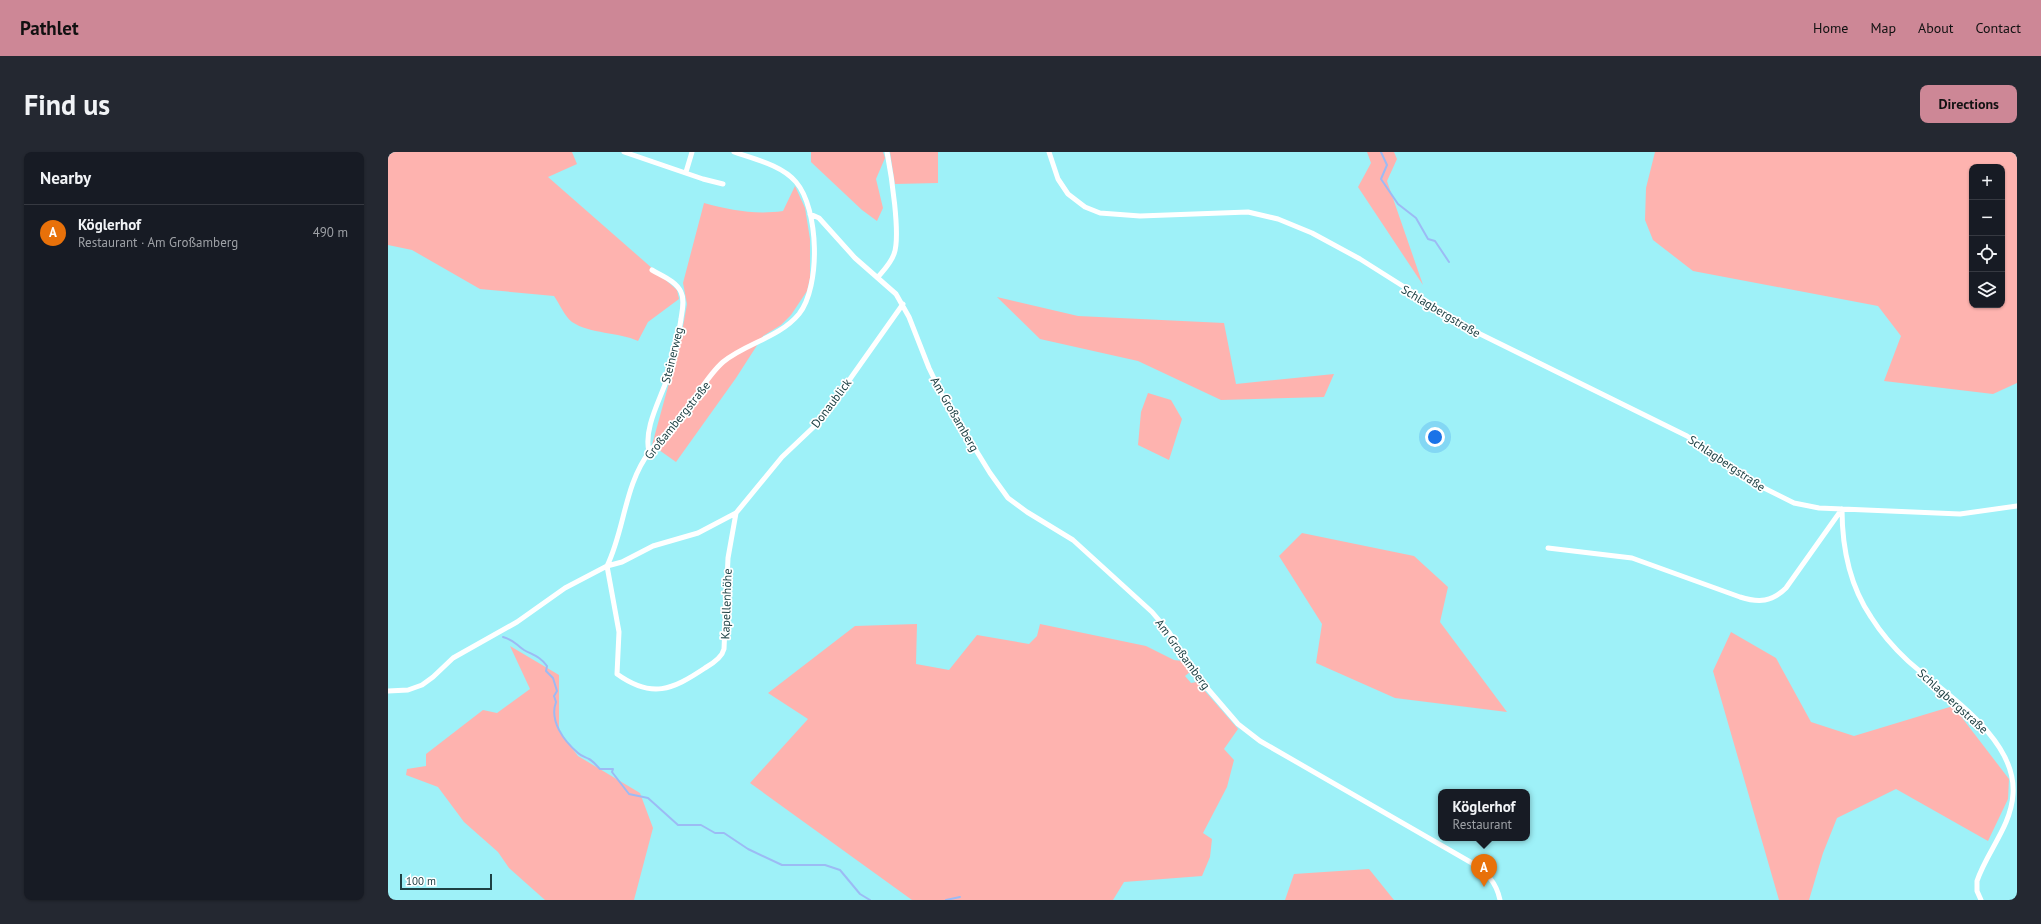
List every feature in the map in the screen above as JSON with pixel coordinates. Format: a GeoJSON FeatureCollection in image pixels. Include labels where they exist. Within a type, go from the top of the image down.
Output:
{"type":"FeatureCollection","features":[{"type":"Feature","properties":{"kind":"street"},"geometry":{"type":"LineString","coordinates":[[624,152],[686,172],[702,179],[723,184]]}},
{"type":"Feature","properties":{"kind":"street"},"geometry":{"type":"LineString","coordinates":[[686,172],[692,152]]}},
{"type":"Feature","properties":{"kind":"street","name":"Großambergstraße"},"geometry":{"type":"LineString","coordinates":[[607,566],[618,536],[635,476],[649,452],[683,413],[723,363],[743,349],[758,343],[775,333],[799,314],[806,303],[813,280],[814,249],[810,214],[806,197],[791,177],[768,164],[734,152]]}},
{"type":"Feature","properties":{"kind":"street"},"geometry":{"type":"LineString","coordinates":[[878,277],[889,264],[895,250],[894,215],[887,152]]}},
{"type":"Feature","properties":{"kind":"street","name":"Schlagbergstraße"},"geometry":{"type":"LineString","coordinates":[[1049,152],[1061,184],[1068,194],[1085,207],[1100,213],[1124,216],[1248,212],[1288,222],[1324,239],[1360,259],[1474,332],[1687,436],[1774,494],[1803,506],[1960,514],[2017,506]]}},
{"type":"Feature","properties":{"kind":"street","name":"Am Großamberg"},"geometry":{"type":"LineString","coordinates":[[810,214],[819,218],[855,258],[896,294],[903,304],[942,395],[987,468],[1008,498],[1027,512],[1073,540],[1152,612],[1169,632],[1199,678],[1249,733],[1472,863],[1491,877],[1500,900]]}},
{"type":"Feature","properties":{"kind":"street","name":"Steinerweg"},"geometry":{"type":"LineString","coordinates":[[649,452],[648,447],[650,431],[669,373],[678,337],[683,303],[682,293],[677,285],[652,270]]}},
{"type":"Feature","properties":{"kind":"street","name":"Donaublick"},"geometry":{"type":"LineString","coordinates":[[736,513],[782,457],[821,420],[903,304]]}},
{"type":"Feature","properties":{"kind":"street"},"geometry":{"type":"LineString","coordinates":[[1548,548],[1632,558],[1740,598],[1765,601],[1774,598],[1786,588],[1842,509]]}},
{"type":"Feature","properties":{"kind":"street","name":"Schlagbergstraße"},"geometry":{"type":"LineString","coordinates":[[1842,509],[1843,537],[1848,560],[1856,587],[1870,616],[1901,654],[1973,717],[1990,734],[2000,748],[2011,772],[2013,794],[2011,810],[1977,881],[1977,891],[1981,900]]}},
{"type":"Feature","properties":{"kind":"street"},"geometry":{"type":"LineString","coordinates":[[388,691],[408,690],[422,685],[453,658],[518,622],[565,588],[607,566],[622,562],[653,546],[698,533],[736,513]]}},
{"type":"Feature","properties":{"kind":"street","name":"Kapellenhöhe"},"geometry":{"type":"LineString","coordinates":[[607,566],[619,632],[617,674],[642,686],[659,689],[675,687],[707,667],[723,652],[726,621],[728,558],[736,513]]}},
{"type":"Feature","properties":{"kind":"shaded area"},"geometry":{"type":"Polygon","coordinates":[[[388,152],[572,152],[577,164],[548,177],[677,290],[679,299],[648,322],[638,341],[579,326],[567,317],[554,296],[480,289],[412,250],[388,245],[388,152]]]}},
{"type":"Feature","properties":{"kind":"shaded area"},"geometry":{"type":"Polygon","coordinates":[[[811,152],[883,152],[885,158],[876,179],[883,208],[877,221],[862,210],[811,162],[811,152]]]}},
{"type":"Feature","properties":{"kind":"shaded area"},"geometry":{"type":"Polygon","coordinates":[[[890,152],[938,152],[938,183],[895,184],[890,152]]]}},
{"type":"Feature","properties":{"kind":"shaded area"},"geometry":{"type":"Polygon","coordinates":[[[1367,152],[1394,152],[1397,159],[1387,181],[1423,285],[1358,187],[1371,163],[1367,152]]]}},
{"type":"Feature","properties":{"kind":"shaded area"},"geometry":{"type":"Polygon","coordinates":[[[1655,152],[2017,152],[2017,383],[1993,394],[1884,381],[1901,336],[1878,306],[1693,271],[1653,240],[1645,220],[1646,188],[1655,152]]]}},
{"type":"Feature","properties":{"kind":"shaded area"},"geometry":{"type":"Polygon","coordinates":[[[795,186],[805,208],[810,239],[810,278],[807,291],[791,315],[781,325],[763,336],[736,378],[676,462],[652,445],[680,343],[687,304],[683,283],[704,203],[743,211],[783,211],[795,186]]]}},
{"type":"Feature","properties":{"kind":"shaded area"},"geometry":{"type":"Polygon","coordinates":[[[997,297],[1078,316],[1224,323],[1236,384],[1334,374],[1324,397],[1221,400],[1138,361],[1040,339],[997,297]]]}},
{"type":"Feature","properties":{"kind":"shaded area"},"geometry":{"type":"Polygon","coordinates":[[[1148,393],[1171,400],[1182,419],[1169,460],[1138,445],[1141,412],[1148,393]]]}},
{"type":"Feature","properties":{"kind":"shaded area"},"geometry":{"type":"Polygon","coordinates":[[[1302,533],[1414,556],[1448,587],[1440,622],[1507,712],[1395,698],[1316,663],[1322,624],[1279,556],[1302,533]]]}},
{"type":"Feature","properties":{"kind":"shaded area"},"geometry":{"type":"Polygon","coordinates":[[[917,624],[916,664],[949,670],[977,635],[1029,644],[1037,636],[1040,624],[1146,646],[1174,660],[1182,661],[1190,672],[1185,676],[1191,683],[1197,682],[1238,729],[1224,749],[1234,760],[1227,787],[1203,833],[1212,839],[1210,857],[1202,876],[1124,882],[1113,900],[912,900],[750,783],[808,719],[768,693],[855,626],[917,624]]]}},
{"type":"Feature","properties":{"kind":"shaded area"},"geometry":{"type":"Polygon","coordinates":[[[1731,632],[1776,658],[1811,722],[1854,736],[1953,706],[2009,779],[2008,799],[1988,841],[1896,789],[1837,818],[1823,853],[1809,900],[1779,900],[1713,671],[1731,632]]]}},
{"type":"Feature","properties":{"kind":"shaded area"},"geometry":{"type":"Polygon","coordinates":[[[510,646],[559,675],[559,731],[578,756],[640,793],[653,828],[634,900],[545,900],[509,868],[498,852],[464,822],[438,787],[406,775],[407,769],[426,766],[426,754],[483,710],[497,713],[530,689],[510,646]]]}},
{"type":"Feature","properties":{"kind":"shaded area"},"geometry":{"type":"Polygon","coordinates":[[[1369,869],[1394,900],[1285,900],[1294,874],[1369,869]]]}},
{"type":"Feature","properties":{"kind":"waterway"},"geometry":{"type":"LineString","coordinates":[[1381,152],[1387,165],[1381,179],[1398,204],[1416,218],[1428,239],[1435,241],[1449,262]]}},
{"type":"Feature","properties":{"kind":"waterway"},"geometry":{"type":"LineString","coordinates":[[503,637],[513,641],[524,650],[537,656],[545,663],[547,666],[546,671],[553,678],[557,691],[554,696],[556,702],[554,709],[556,723],[563,737],[579,754],[593,762],[600,769],[613,769],[612,772],[629,794],[648,798],[678,825],[701,825],[715,833],[724,833],[748,849],[782,865],[825,865],[840,870],[860,894],[870,900]]}},
{"type":"Feature","properties":{"kind":"waterway"},"geometry":{"type":"LineString","coordinates":[[946,900],[960,897]]}},
{"type":"Feature","properties":{"kind":"place","name":"Köglerhof"},"geometry":{"type":"Point","coordinates":[1484,887]}}]}
